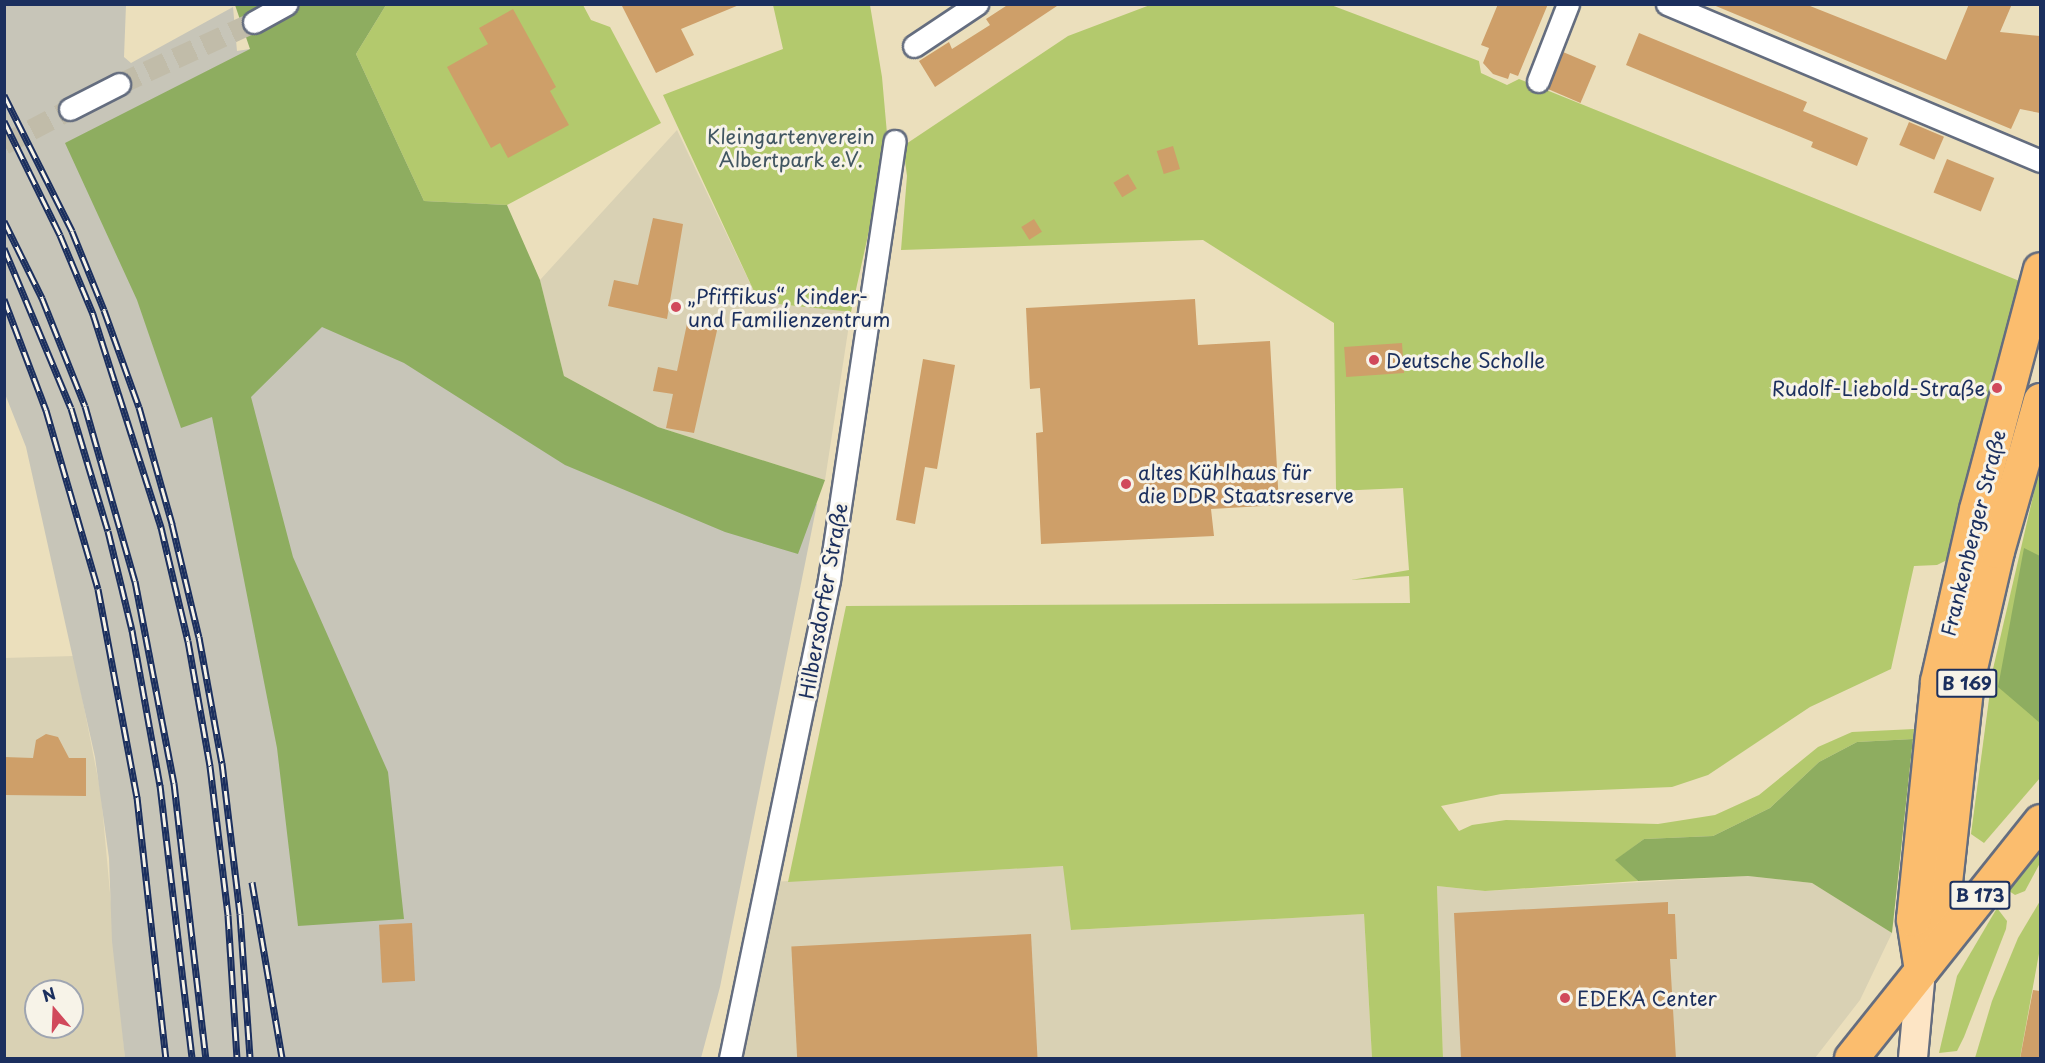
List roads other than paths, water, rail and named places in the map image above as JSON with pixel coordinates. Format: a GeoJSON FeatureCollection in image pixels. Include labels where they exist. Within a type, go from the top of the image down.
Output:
{"type":"FeatureCollection","features":[{"type":"Feature","properties":{"kind":"main road","name":"Frankenberger Straße"},"geometry":{"type":"LineString","coordinates":[[1921,970],[1913,919],[1937,681],[1976,509],[2040,269]]}},
{"type":"Feature","properties":{"kind":"main road","name":"Frankenberger Straße"},"geometry":{"type":"LineString","coordinates":[[1921,970],[1941,919],[1967,681],[1997,551],[2040,400]]}},
{"type":"Feature","properties":{"kind":"main road","name":"B 173"},"geometry":{"type":"LineString","coordinates":[[1851,1059],[2040,821]]}},
{"type":"Feature","properties":{"kind":"main road"},"geometry":{"type":"LineString","coordinates":[[1913,1059],[1921,970]]}},
{"type":"Feature","properties":{"kind":"street"},"geometry":{"type":"LineString","coordinates":[[254,22],[286,4]]}},
{"type":"Feature","properties":{"kind":"street"},"geometry":{"type":"LineString","coordinates":[[914,46],[977,4]]}},
{"type":"Feature","properties":{"kind":"street"},"geometry":{"type":"LineString","coordinates":[[1538,81],[1568,4]]}},
{"type":"Feature","properties":{"kind":"street"},"geometry":{"type":"LineString","coordinates":[[1667,4],[2040,161]]}},
{"type":"Feature","properties":{"kind":"street"},"geometry":{"type":"LineString","coordinates":[[70,110],[119,84]]}},
{"type":"Feature","properties":{"kind":"street","name":"Hilbersdorfer Straße"},"geometry":{"type":"LineString","coordinates":[[730,1059],[829,580],[895,141]]}},
{"type":"Feature","properties":{"kind":"tunnel"},"geometry":{"type":"LineString","coordinates":[[119,84],[254,22]]}},
{"type":"Feature","properties":{"kind":"tunnel"},"geometry":{"type":"LineString","coordinates":[[4,144],[70,109]]}},
{"type":"Feature","properties":{"kind":"railway"},"geometry":{"type":"LineString","coordinates":[[4,95],[72,231],[104,310],[139,407],[172,524],[199,637],[222,763],[240,914],[250,1058]]}},
{"type":"Feature","properties":{"kind":"railway"},"geometry":{"type":"LineString","coordinates":[[4,121],[60,235],[93,314],[161,527],[188,641],[210,766],[228,915],[237,1058]]}},
{"type":"Feature","properties":{"kind":"railway"},"geometry":{"type":"LineString","coordinates":[[4,221],[42,298],[85,406],[135,581],[174,783],[206,1058]]}},
{"type":"Feature","properties":{"kind":"railway"},"geometry":{"type":"LineString","coordinates":[[4,248],[71,408],[108,531],[132,630],[160,785],[192,1058]]}},
{"type":"Feature","properties":{"kind":"railway"},"geometry":{"type":"LineString","coordinates":[[4,299],[46,410],[98,589],[137,797],[166,1058]]}},
{"type":"Feature","properties":{"kind":"railway"},"geometry":{"type":"LineString","coordinates":[[252,882],[282,1058]]}},
{"type":"Feature","properties":{"kind":"place","name":"„Pfiffikus“, Kinder- und Familienzentrum"},"geometry":{"type":"Point","coordinates":[676,307]}},
{"type":"Feature","properties":{"kind":"place","name":"Deutsche Scholle"},"geometry":{"type":"Point","coordinates":[1374,360]}},
{"type":"Feature","properties":{"kind":"place","name":"Rudolf-Liebold-Straße"},"geometry":{"type":"Point","coordinates":[1997,388]}},
{"type":"Feature","properties":{"kind":"place","name":"altes Kühlhaus für die DDR Staatsreserve"},"geometry":{"type":"Point","coordinates":[1126,484]}},
{"type":"Feature","properties":{"kind":"place","name":"EDEKA Center"},"geometry":{"type":"Point","coordinates":[1565,998]}},
{"type":"Feature","properties":{"kind":"park label","name":"Kleingartenverein Albertpark e.V."},"geometry":{"type":"Point","coordinates":[791,148]}}]}
